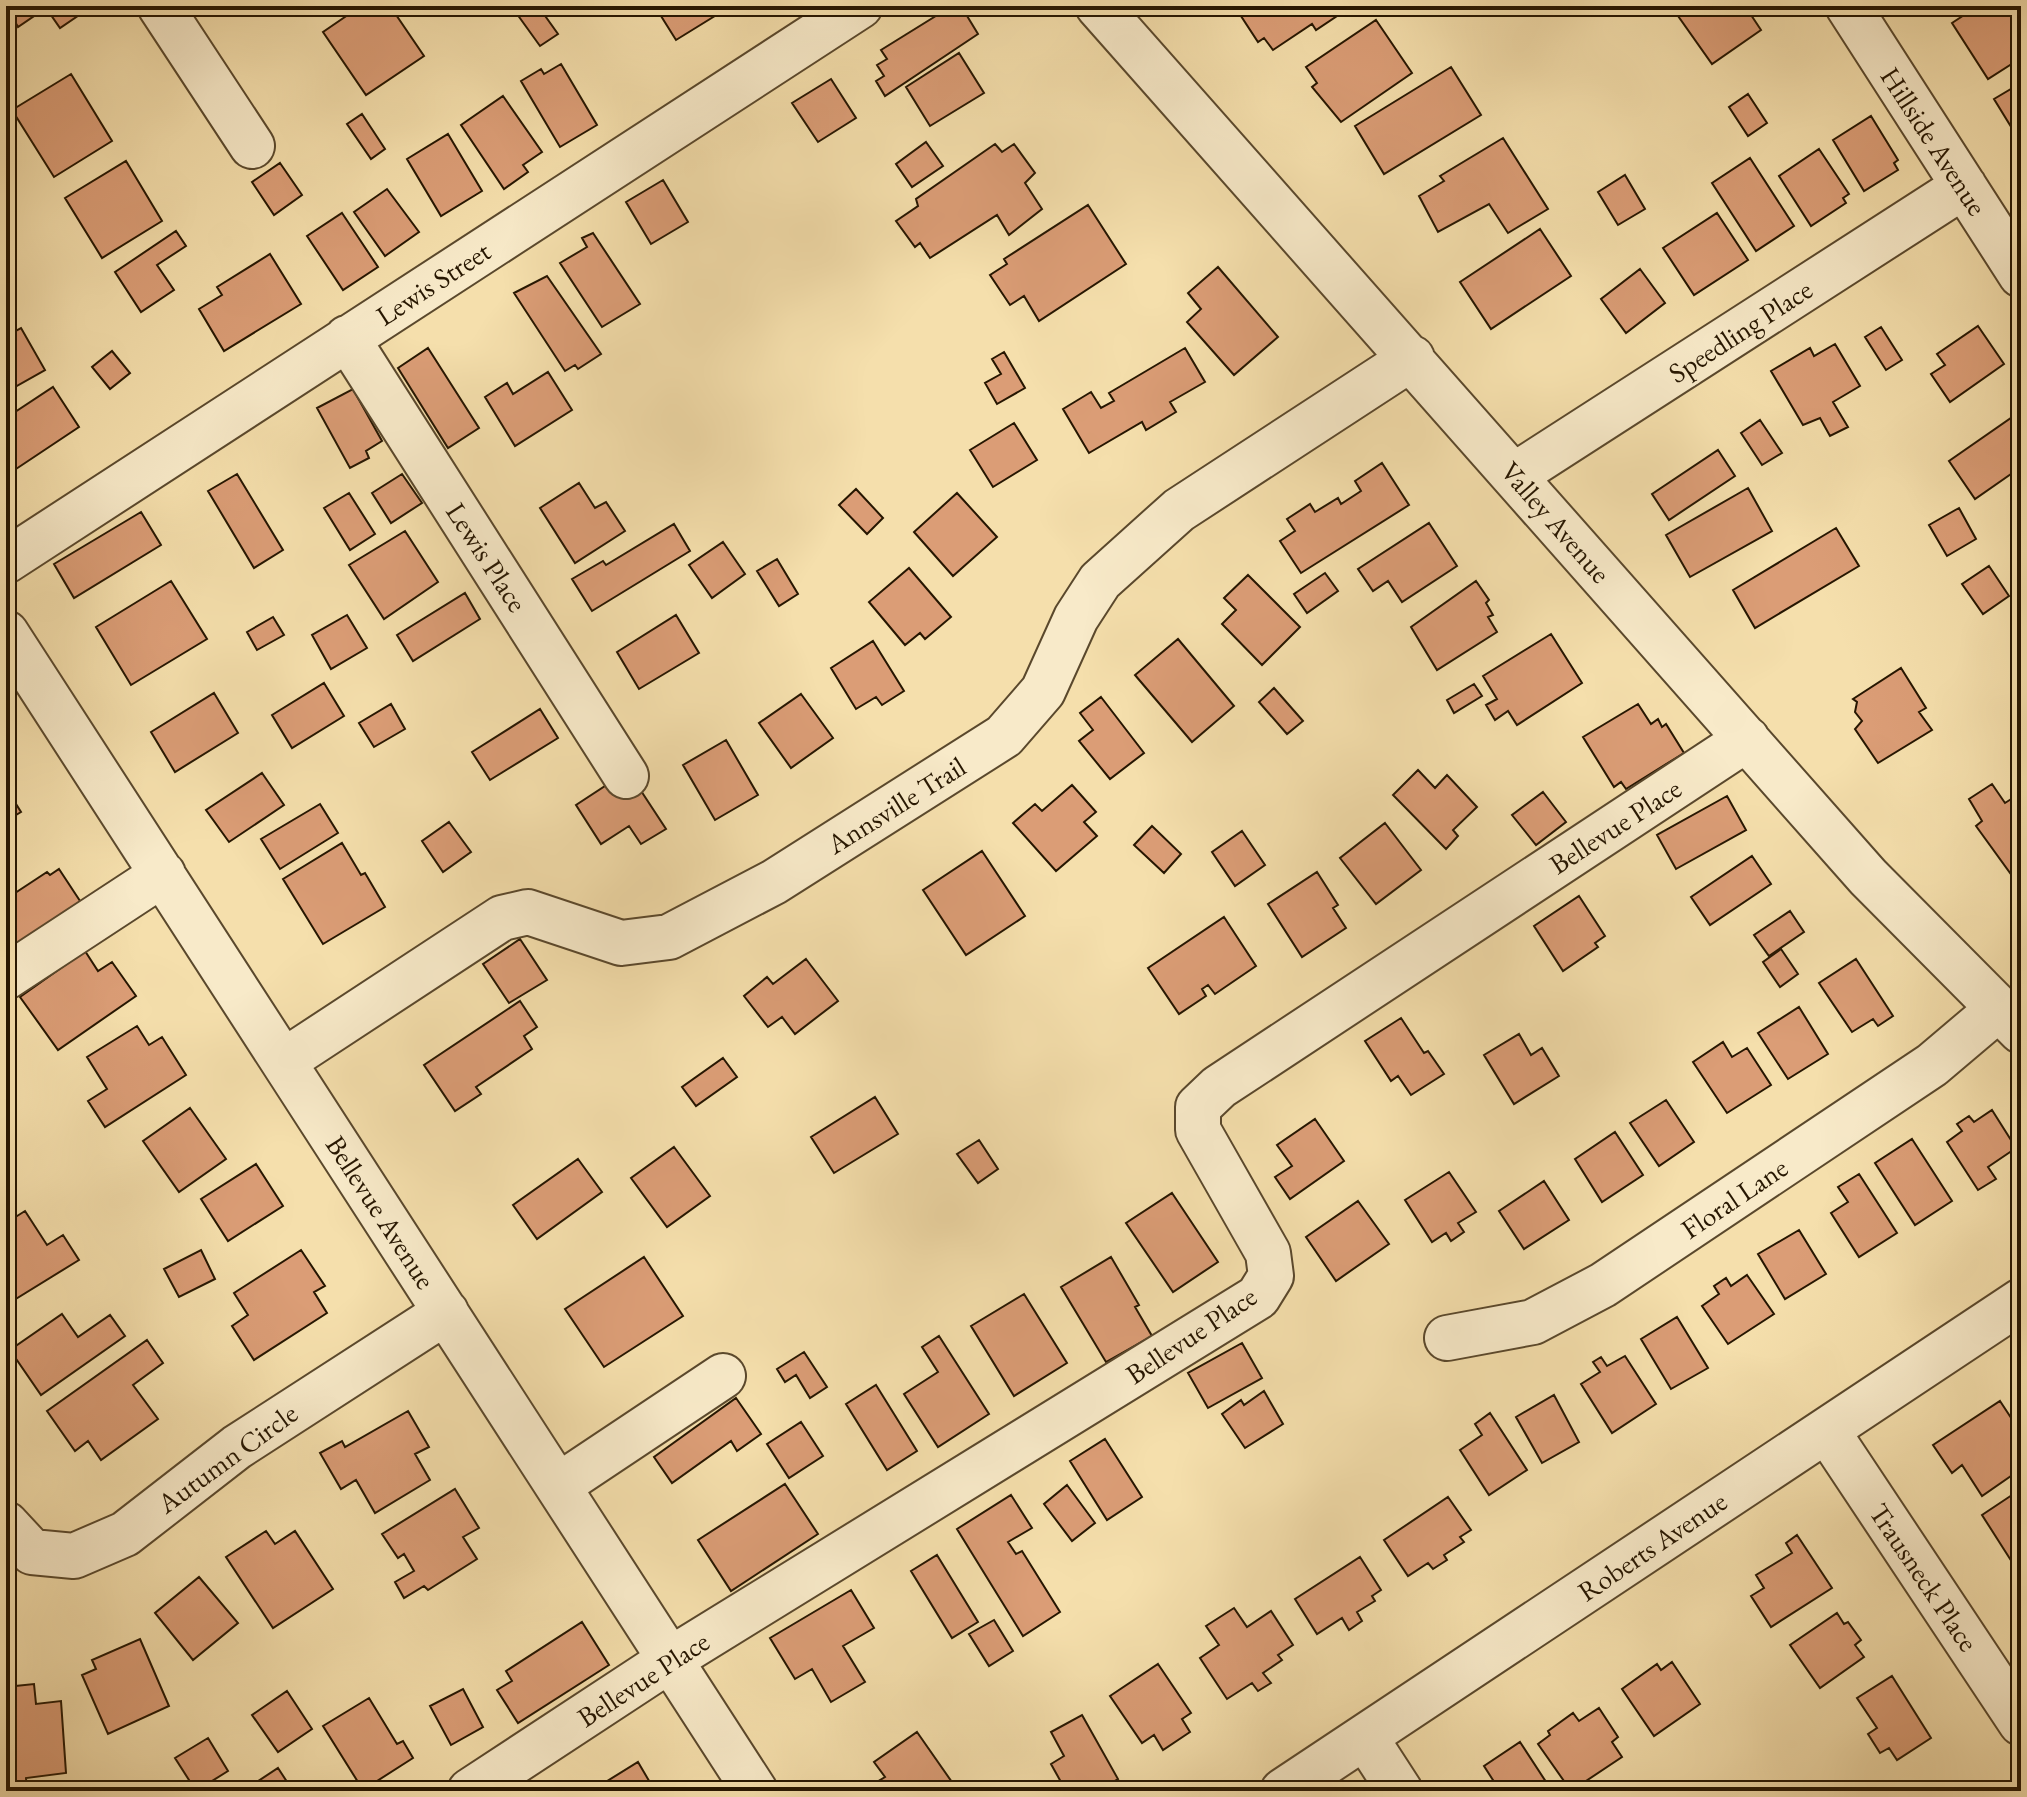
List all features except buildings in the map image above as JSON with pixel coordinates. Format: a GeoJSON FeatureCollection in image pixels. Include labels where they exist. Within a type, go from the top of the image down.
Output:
{"type":"FeatureCollection","features":[{"type":"Feature","properties":{"kind":"street"},"geometry":{"type":"LineString","coordinates":[[160,6],[252,146]]}},
{"type":"Feature","properties":{"kind":"street","name":"Lewis Street"},"geometry":{"type":"LineString","coordinates":[[6,561],[860,6]]}},
{"type":"Feature","properties":{"kind":"street","name":"Valley Avenue"},"geometry":{"type":"LineString","coordinates":[[1098,6],[1868,877],[2009,1021]]}},
{"type":"Feature","properties":{"kind":"street","name":"Hillside Avenue"},"geometry":{"type":"LineString","coordinates":[[1848,6],[2021,275]]}},
{"type":"Feature","properties":{"kind":"street","name":"Speedling Place"},"geometry":{"type":"LineString","coordinates":[[1515,475],[1964,186]]}},
{"type":"Feature","properties":{"kind":"street","name":"Lewis Place"},"geometry":{"type":"LineString","coordinates":[[347,338],[626,776]]}},
{"type":"Feature","properties":{"kind":"street","name":"Annsville Trail"},"geometry":{"type":"LineString","coordinates":[[284,1061],[502,918],[528,912],[621,943],[669,937],[774,882],[1004,736],[1043,691],[1076,618],[1100,581],[1179,510],[1412,358]]}},
{"type":"Feature","properties":{"kind":"street","name":"Bellevue Avenue"},"geometry":{"type":"LineString","coordinates":[[6,633],[755,1791]]}},
{"type":"Feature","properties":{"kind":"street","name":"Bellevue Place"},"geometry":{"type":"LineString","coordinates":[[470,1791],[671,1659],[1258,1297],[1271,1276],[1268,1253],[1198,1130],[1198,1107],[1219,1087],[1747,739]]}},
{"type":"Feature","properties":{"kind":"street"},"geometry":{"type":"LineString","coordinates":[[6,977],[163,874]]}},
{"type":"Feature","properties":{"kind":"street","name":"Floral Lane"},"geometry":{"type":"LineString","coordinates":[[1447,1338],[1533,1322],[1603,1285],[1932,1065],[2009,1021]]}},
{"type":"Feature","properties":{"kind":"street","name":"Roberts Avenue"},"geometry":{"type":"LineString","coordinates":[[1283,1791],[2021,1301]]}},
{"type":"Feature","properties":{"kind":"street","name":"Autumn Circle"},"geometry":{"type":"LineString","coordinates":[[6,1524],[32,1552],[74,1556],[125,1534],[237,1447],[446,1312]]}},
{"type":"Feature","properties":{"kind":"street"},"geometry":{"type":"LineString","coordinates":[[558,1486],[723,1376]]}},
{"type":"Feature","properties":{"kind":"street","name":"Trausneck Place"},"geometry":{"type":"LineString","coordinates":[[1827,1431],[2021,1723]]}},
{"type":"Feature","properties":{"kind":"street"},"geometry":{"type":"LineString","coordinates":[[1365,1737],[1400,1791]]}}]}
